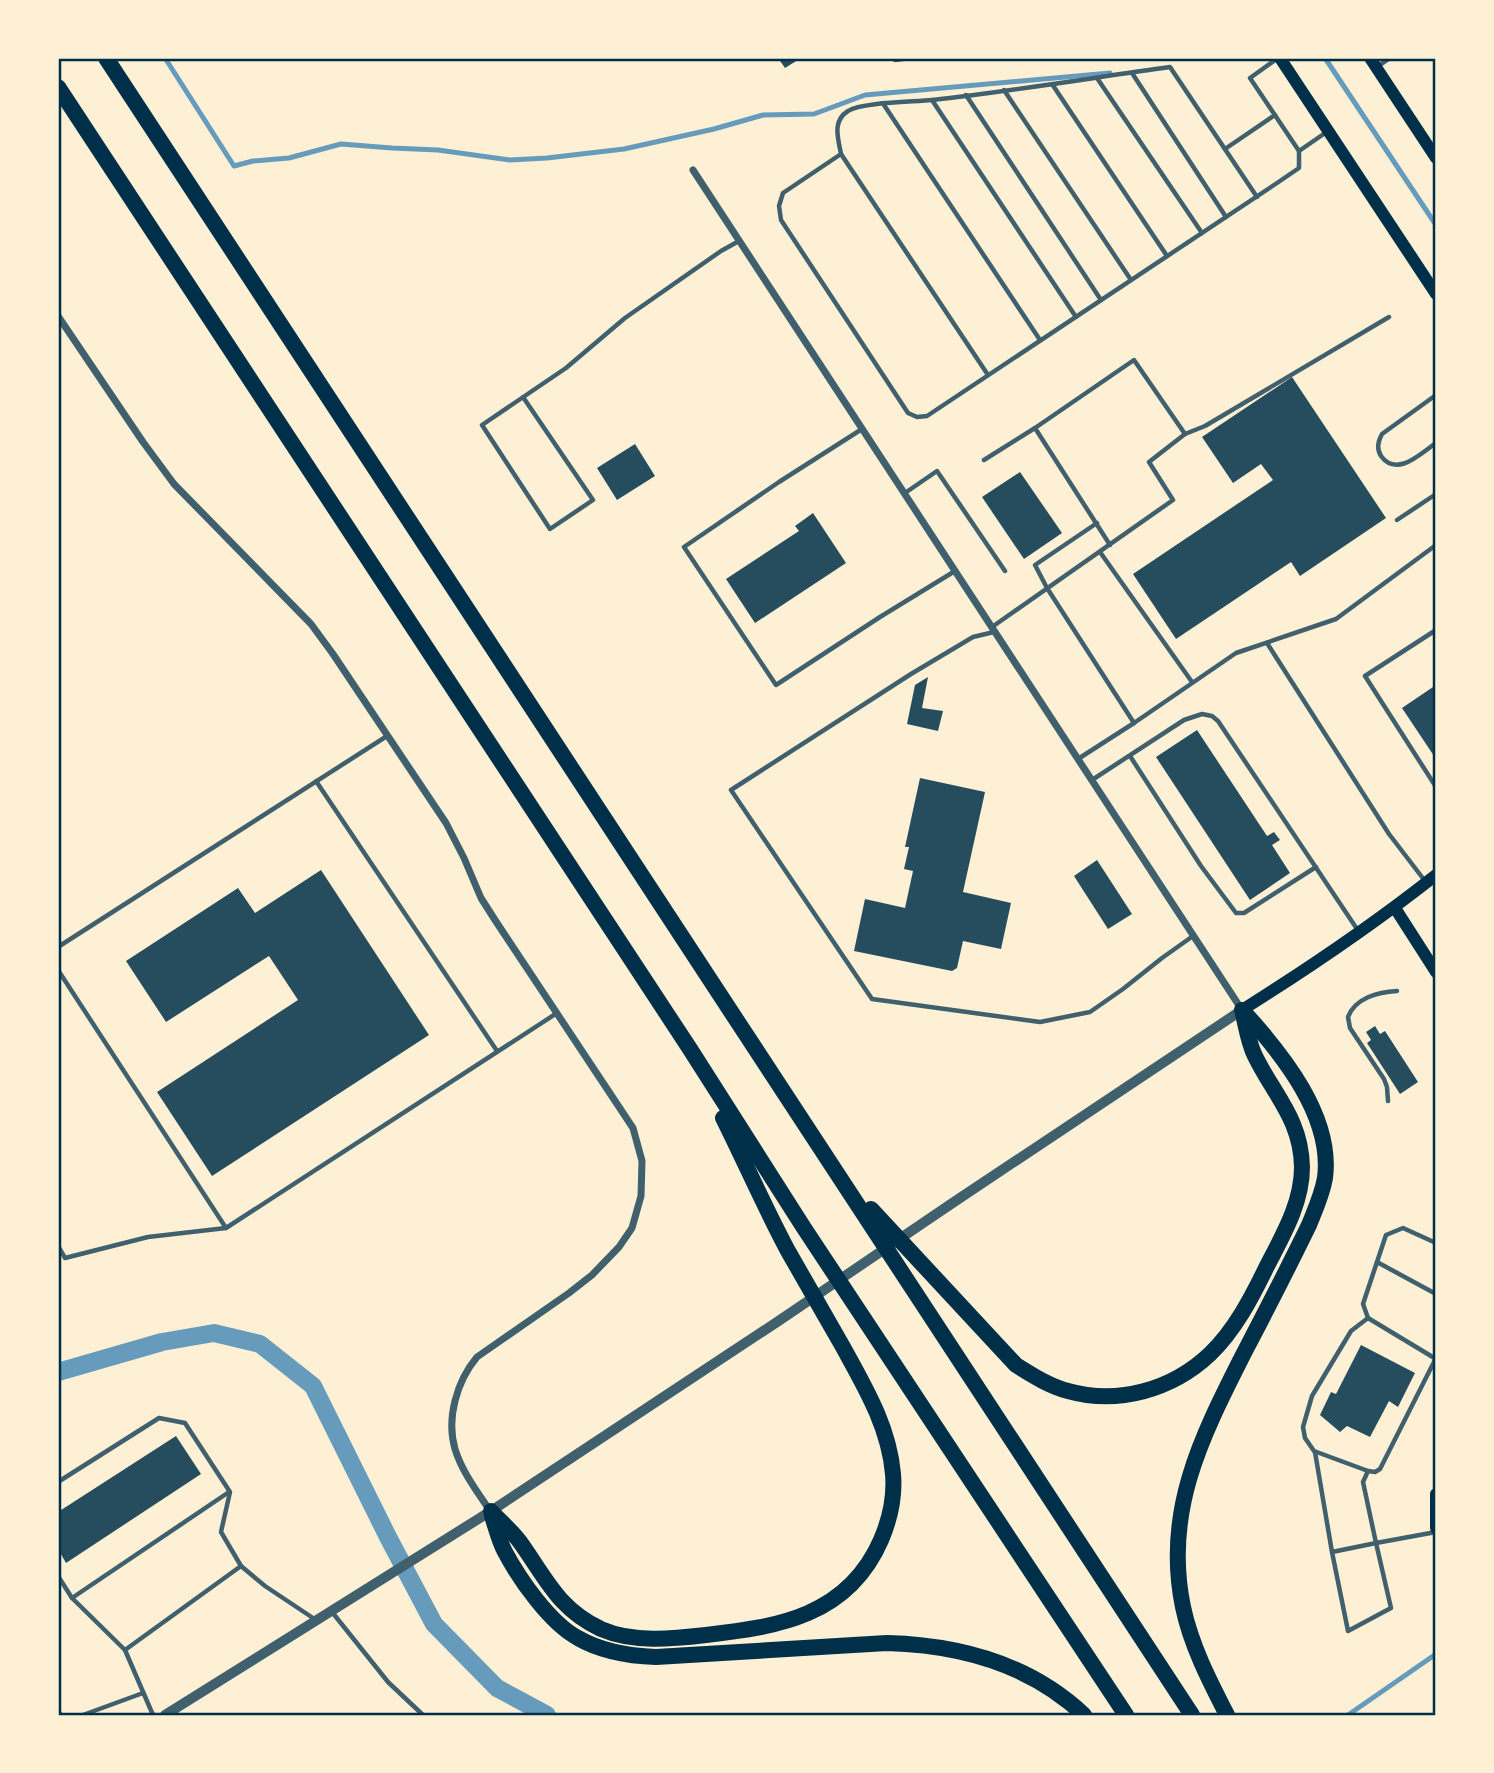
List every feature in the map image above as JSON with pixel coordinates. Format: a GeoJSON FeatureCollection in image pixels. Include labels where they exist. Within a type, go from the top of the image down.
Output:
{"type":"FeatureCollection","features":[{"type":"Feature","properties":{"kind":"highway"},"geometry":{"type":"LineString","coordinates":[[106,58],[1192,1715]]}},
{"type":"Feature","properties":{"kind":"highway"},"geometry":{"type":"LineString","coordinates":[[58,87],[690,1049],[804,1228],[1126,1715]]}},
{"type":"Feature","properties":{"kind":"highway"},"geometry":{"type":"LineString","coordinates":[[838,1174],[1016,1365],[1040,1380],[1067,1391],[1101,1397],[1126,1396],[1150,1390],[1173,1380],[1210,1354],[1238,1319],[1282,1237],[1293,1212],[1299,1188],[1301,1150],[1295,1127],[1254,1054],[1242,1010]]}},
{"type":"Feature","properties":{"kind":"highway"},"geometry":{"type":"LineString","coordinates":[[1227,1715],[1192,1641],[1183,1607],[1177,1556],[1179,1518],[1188,1479],[1204,1435],[1309,1225],[1321,1196],[1325,1169],[1323,1144],[1313,1109],[1275,1046],[1242,1010]]}},
{"type":"Feature","properties":{"kind":"highway"},"geometry":{"type":"LineString","coordinates":[[491,1511],[519,1540],[545,1582],[569,1610],[605,1630],[633,1637],[677,1639],[749,1630],[779,1624],[807,1614],[846,1590],[872,1560],[882,1538],[891,1510],[893,1475],[889,1446],[877,1410],[786,1247],[690,1049]]}},
{"type":"Feature","properties":{"kind":"highway"},"geometry":{"type":"LineString","coordinates":[[491,1511],[503,1550],[530,1590],[562,1627],[595,1646],[633,1656],[656,1657],[887,1643],[948,1648],[981,1656],[1033,1677],[1084,1715]]}},
{"type":"Feature","properties":{"kind":"main road"},"geometry":{"type":"LineString","coordinates":[[1279,58],[1436,294]]}},
{"type":"Feature","properties":{"kind":"main road"},"geometry":{"type":"LineString","coordinates":[[1373,62],[1436,158]]}},
{"type":"Feature","properties":{"kind":"main road"},"geometry":{"type":"LineString","coordinates":[[1242,1010],[1395,908],[1431,879]]}},
{"type":"Feature","properties":{"kind":"main road"},"geometry":{"type":"LineString","coordinates":[[1395,908],[1436,972]]}},
{"type":"Feature","properties":{"kind":"main road"},"geometry":{"type":"LineString","coordinates":[[1436,1494],[1436,1530]]}},
{"type":"Feature","properties":{"kind":"street"},"geometry":{"type":"LineString","coordinates":[[165,1715],[491,1511],[1242,1010],[693,170]]}},
{"type":"Feature","properties":{"kind":"street"},"geometry":{"type":"LineString","coordinates":[[58,316],[174,484],[311,624],[333,654],[446,823],[481,898],[633,1128],[642,1161],[641,1196],[632,1228],[619,1247],[592,1275],[477,1357],[467,1369],[456,1395],[452,1423],[455,1448],[466,1473],[491,1511]]}},
{"type":"Feature","properties":{"kind":"lane"},"geometry":{"type":"LineString","coordinates":[[893,58],[910,58]]}},
{"type":"Feature","properties":{"kind":"lane"},"geometry":{"type":"LineString","coordinates":[[841,154],[783,193],[779,206],[781,220],[908,413],[917,417],[927,416],[1300,168],[1299,151],[1251,78],[1279,58]]}},
{"type":"Feature","properties":{"kind":"lane"},"geometry":{"type":"LineString","coordinates":[[1373,62],[1390,58]]}},
{"type":"Feature","properties":{"kind":"lane"},"geometry":{"type":"LineString","coordinates":[[988,375],[841,154],[836,132],[839,119],[850,109],[1170,67],[1257,197]]}},
{"type":"Feature","properties":{"kind":"lane"},"geometry":{"type":"LineString","coordinates":[[1132,73],[1226,217]]}},
{"type":"Feature","properties":{"kind":"lane"},"geometry":{"type":"LineString","coordinates":[[1097,78],[1202,233]]}},
{"type":"Feature","properties":{"kind":"lane"},"geometry":{"type":"LineString","coordinates":[[1052,83],[1167,256]]}},
{"type":"Feature","properties":{"kind":"lane"},"geometry":{"type":"LineString","coordinates":[[1004,90],[1131,280]]}},
{"type":"Feature","properties":{"kind":"lane"},"geometry":{"type":"LineString","coordinates":[[965,95],[1101,300]]}},
{"type":"Feature","properties":{"kind":"lane"},"geometry":{"type":"LineString","coordinates":[[932,100],[1076,317]]}},
{"type":"Feature","properties":{"kind":"lane"},"geometry":{"type":"LineString","coordinates":[[884,104],[1040,341]]}},
{"type":"Feature","properties":{"kind":"lane"},"geometry":{"type":"LineString","coordinates":[[1225,149],[1275,115]]}},
{"type":"Feature","properties":{"kind":"lane"},"geometry":{"type":"LineString","coordinates":[[1299,151],[1328,131]]}},
{"type":"Feature","properties":{"kind":"lane"},"geometry":{"type":"LineString","coordinates":[[523,397],[593,500],[550,529],[482,425],[523,397],[566,368],[625,318],[739,241]]}},
{"type":"Feature","properties":{"kind":"lane"},"geometry":{"type":"LineString","coordinates":[[1194,936],[1090,1012],[1040,1022],[872,999],[731,790],[911,674],[972,637],[993,630],[1047,588],[1173,500],[1149,462],[1185,434],[1205,426],[1389,317]]}},
{"type":"Feature","properties":{"kind":"lane"},"geometry":{"type":"LineString","coordinates":[[984,460],[1135,360],[1185,434]]}},
{"type":"Feature","properties":{"kind":"lane"},"geometry":{"type":"LineString","coordinates":[[1436,395],[1382,434],[1378,440],[1378,449],[1389,463],[1405,465],[1436,443]]}},
{"type":"Feature","properties":{"kind":"lane"},"geometry":{"type":"LineString","coordinates":[[1035,428],[1110,545]]}},
{"type":"Feature","properties":{"kind":"lane"},"geometry":{"type":"LineString","coordinates":[[862,429],[684,547],[776,685],[955,570]]}},
{"type":"Feature","properties":{"kind":"lane"},"geometry":{"type":"LineString","coordinates":[[904,493],[937,471],[1005,571]]}},
{"type":"Feature","properties":{"kind":"lane"},"geometry":{"type":"LineString","coordinates":[[1398,520],[1436,494]]}},
{"type":"Feature","properties":{"kind":"lane"},"geometry":{"type":"LineString","coordinates":[[1097,523],[1035,565],[1134,723]]}},
{"type":"Feature","properties":{"kind":"lane"},"geometry":{"type":"LineString","coordinates":[[1078,759],[1236,653],[1336,619],[1436,545]]}},
{"type":"Feature","properties":{"kind":"lane"},"geometry":{"type":"LineString","coordinates":[[1100,552],[1193,683]]}},
{"type":"Feature","properties":{"kind":"lane"},"geometry":{"type":"LineString","coordinates":[[1436,629],[1364,676],[1436,787]]}},
{"type":"Feature","properties":{"kind":"lane"},"geometry":{"type":"LineString","coordinates":[[1267,643],[1389,834],[1431,879]]}},
{"type":"Feature","properties":{"kind":"lane"},"geometry":{"type":"LineString","coordinates":[[1092,780],[1184,720],[1202,714],[1212,716],[1218,721],[1360,932]]}},
{"type":"Feature","properties":{"kind":"lane"},"geometry":{"type":"LineString","coordinates":[[58,947],[387,736]]}},
{"type":"Feature","properties":{"kind":"lane"},"geometry":{"type":"LineString","coordinates":[[1130,756],[1200,866],[1236,913],[1244,913],[1316,867]]}},
{"type":"Feature","properties":{"kind":"lane"},"geometry":{"type":"LineString","coordinates":[[316,780],[497,1051]]}},
{"type":"Feature","properties":{"kind":"lane"},"geometry":{"type":"LineString","coordinates":[[58,971],[226,1228]]}},
{"type":"Feature","properties":{"kind":"lane"},"geometry":{"type":"LineString","coordinates":[[1388,1101],[1384,1079],[1350,1028],[1348,1017],[1353,1007],[1372,995],[1396,991]]}},
{"type":"Feature","properties":{"kind":"lane"},"geometry":{"type":"LineString","coordinates":[[58,1246],[65,1258],[148,1237],[226,1228],[557,1013]]}},
{"type":"Feature","properties":{"kind":"lane"},"geometry":{"type":"LineString","coordinates":[[1314,1451],[1368,1471],[1375,1472],[1380,1469],[1436,1358],[1368,1318],[1363,1304],[1386,1235],[1403,1228],[1436,1243]]}},
{"type":"Feature","properties":{"kind":"lane"},"geometry":{"type":"LineString","coordinates":[[1377,1262],[1436,1294]]}},
{"type":"Feature","properties":{"kind":"lane"},"geometry":{"type":"LineString","coordinates":[[1368,1318],[1351,1331],[1312,1396],[1303,1427],[1305,1438],[1314,1451],[1348,1631],[1391,1608],[1363,1482],[1368,1471]]}},
{"type":"Feature","properties":{"kind":"lane"},"geometry":{"type":"LineString","coordinates":[[58,1482],[159,1418],[185,1423],[230,1492],[221,1532],[241,1566],[265,1586],[317,1620]]}},
{"type":"Feature","properties":{"kind":"lane"},"geometry":{"type":"LineString","coordinates":[[72,1598],[230,1492]]}},
{"type":"Feature","properties":{"kind":"lane"},"geometry":{"type":"LineString","coordinates":[[1332,1552],[1436,1530]]}},
{"type":"Feature","properties":{"kind":"lane"},"geometry":{"type":"LineString","coordinates":[[125,1650],[241,1566]]}},
{"type":"Feature","properties":{"kind":"lane"},"geometry":{"type":"LineString","coordinates":[[58,1576],[72,1598],[125,1650],[153,1715]]}},
{"type":"Feature","properties":{"kind":"lane"},"geometry":{"type":"LineString","coordinates":[[332,1611],[388,1682],[423,1715]]}},
{"type":"Feature","properties":{"kind":"lane"},"geometry":{"type":"LineString","coordinates":[[83,1715],[143,1693]]}},
{"type":"Feature","properties":{"kind":"lane"},"geometry":{"type":"LineString","coordinates":[[58,1711],[61,1715]]}},
{"type":"Feature","properties":{"kind":"building"},"geometry":{"type":"Polygon","coordinates":[[[778,58],[801,58],[785,68],[778,58]]]}},
{"type":"Feature","properties":{"kind":"building"},"geometry":{"type":"Polygon","coordinates":[[[1292,377],[1386,518],[1300,576],[1291,562],[1176,639],[1133,574],[1273,480],[1261,464],[1233,483],[1202,437],[1292,377]]]}},
{"type":"Feature","properties":{"kind":"building"},"geometry":{"type":"Polygon","coordinates":[[[635,444],[655,476],[617,500],[597,468],[635,444]]]}},
{"type":"Feature","properties":{"kind":"building"},"geometry":{"type":"Polygon","coordinates":[[[1020,472],[1062,533],[1024,559],[982,497],[1020,472]]]}},
{"type":"Feature","properties":{"kind":"building"},"geometry":{"type":"Polygon","coordinates":[[[813,513],[846,563],[755,623],[726,579],[799,531],[795,526],[813,513]]]}},
{"type":"Feature","properties":{"kind":"building"},"geometry":{"type":"Polygon","coordinates":[[[928,677],[922,708],[943,711],[938,731],[907,724],[915,685],[928,677]]]}},
{"type":"Feature","properties":{"kind":"building"},"geometry":{"type":"Polygon","coordinates":[[[1436,685],[1436,759],[1402,708],[1436,685]]]}},
{"type":"Feature","properties":{"kind":"building"},"geometry":{"type":"Polygon","coordinates":[[[1197,730],[1267,836],[1274,832],[1280,840],[1272,845],[1290,873],[1250,900],[1156,757],[1197,730]]]}},
{"type":"Feature","properties":{"kind":"building"},"geometry":{"type":"Polygon","coordinates":[[[920,778],[985,792],[963,892],[1011,903],[1001,949],[963,941],[957,968],[952,971],[854,951],[865,899],[905,908],[913,871],[904,869],[909,847],[905,847],[920,778]]]}},
{"type":"Feature","properties":{"kind":"building"},"geometry":{"type":"Polygon","coordinates":[[[1097,860],[1132,914],[1108,929],[1074,876],[1097,860]]]}},
{"type":"Feature","properties":{"kind":"building"},"geometry":{"type":"Polygon","coordinates":[[[321,870],[429,1035],[212,1176],[157,1092],[298,1000],[269,956],[166,1022],[126,961],[238,888],[255,913],[321,870]]]}},
{"type":"Feature","properties":{"kind":"building"},"geometry":{"type":"Polygon","coordinates":[[[1375,1026],[1380,1034],[1385,1031],[1418,1082],[1400,1094],[1367,1043],[1371,1040],[1366,1032],[1375,1026]]]}},
{"type":"Feature","properties":{"kind":"building"},"geometry":{"type":"Polygon","coordinates":[[[1361,1345],[1415,1373],[1398,1407],[1389,1401],[1370,1437],[1347,1426],[1340,1432],[1320,1415],[1331,1392],[1336,1394],[1361,1345]]]}},
{"type":"Feature","properties":{"kind":"building"},"geometry":{"type":"Polygon","coordinates":[[[176,1436],[201,1474],[66,1563],[58,1549],[58,1512],[176,1436]]]}},
{"type":"Feature","properties":{"kind":"waterway"},"geometry":{"type":"LineString","coordinates":[[165,58],[234,166],[253,161],[289,158],[341,144],[438,150],[510,160],[547,158],[624,149],[763,115],[814,114],[865,95],[1110,73]]}},
{"type":"Feature","properties":{"kind":"waterway"},"geometry":{"type":"LineString","coordinates":[[1325,58],[1436,225]]}},
{"type":"Feature","properties":{"kind":"waterway"},"geometry":{"type":"LineString","coordinates":[[58,1372],[162,1342],[214,1333],[260,1344],[313,1386],[434,1624],[497,1688],[547,1715]]}},
{"type":"Feature","properties":{"kind":"waterway"},"geometry":{"type":"LineString","coordinates":[[1348,1715],[1436,1654]]}}]}
